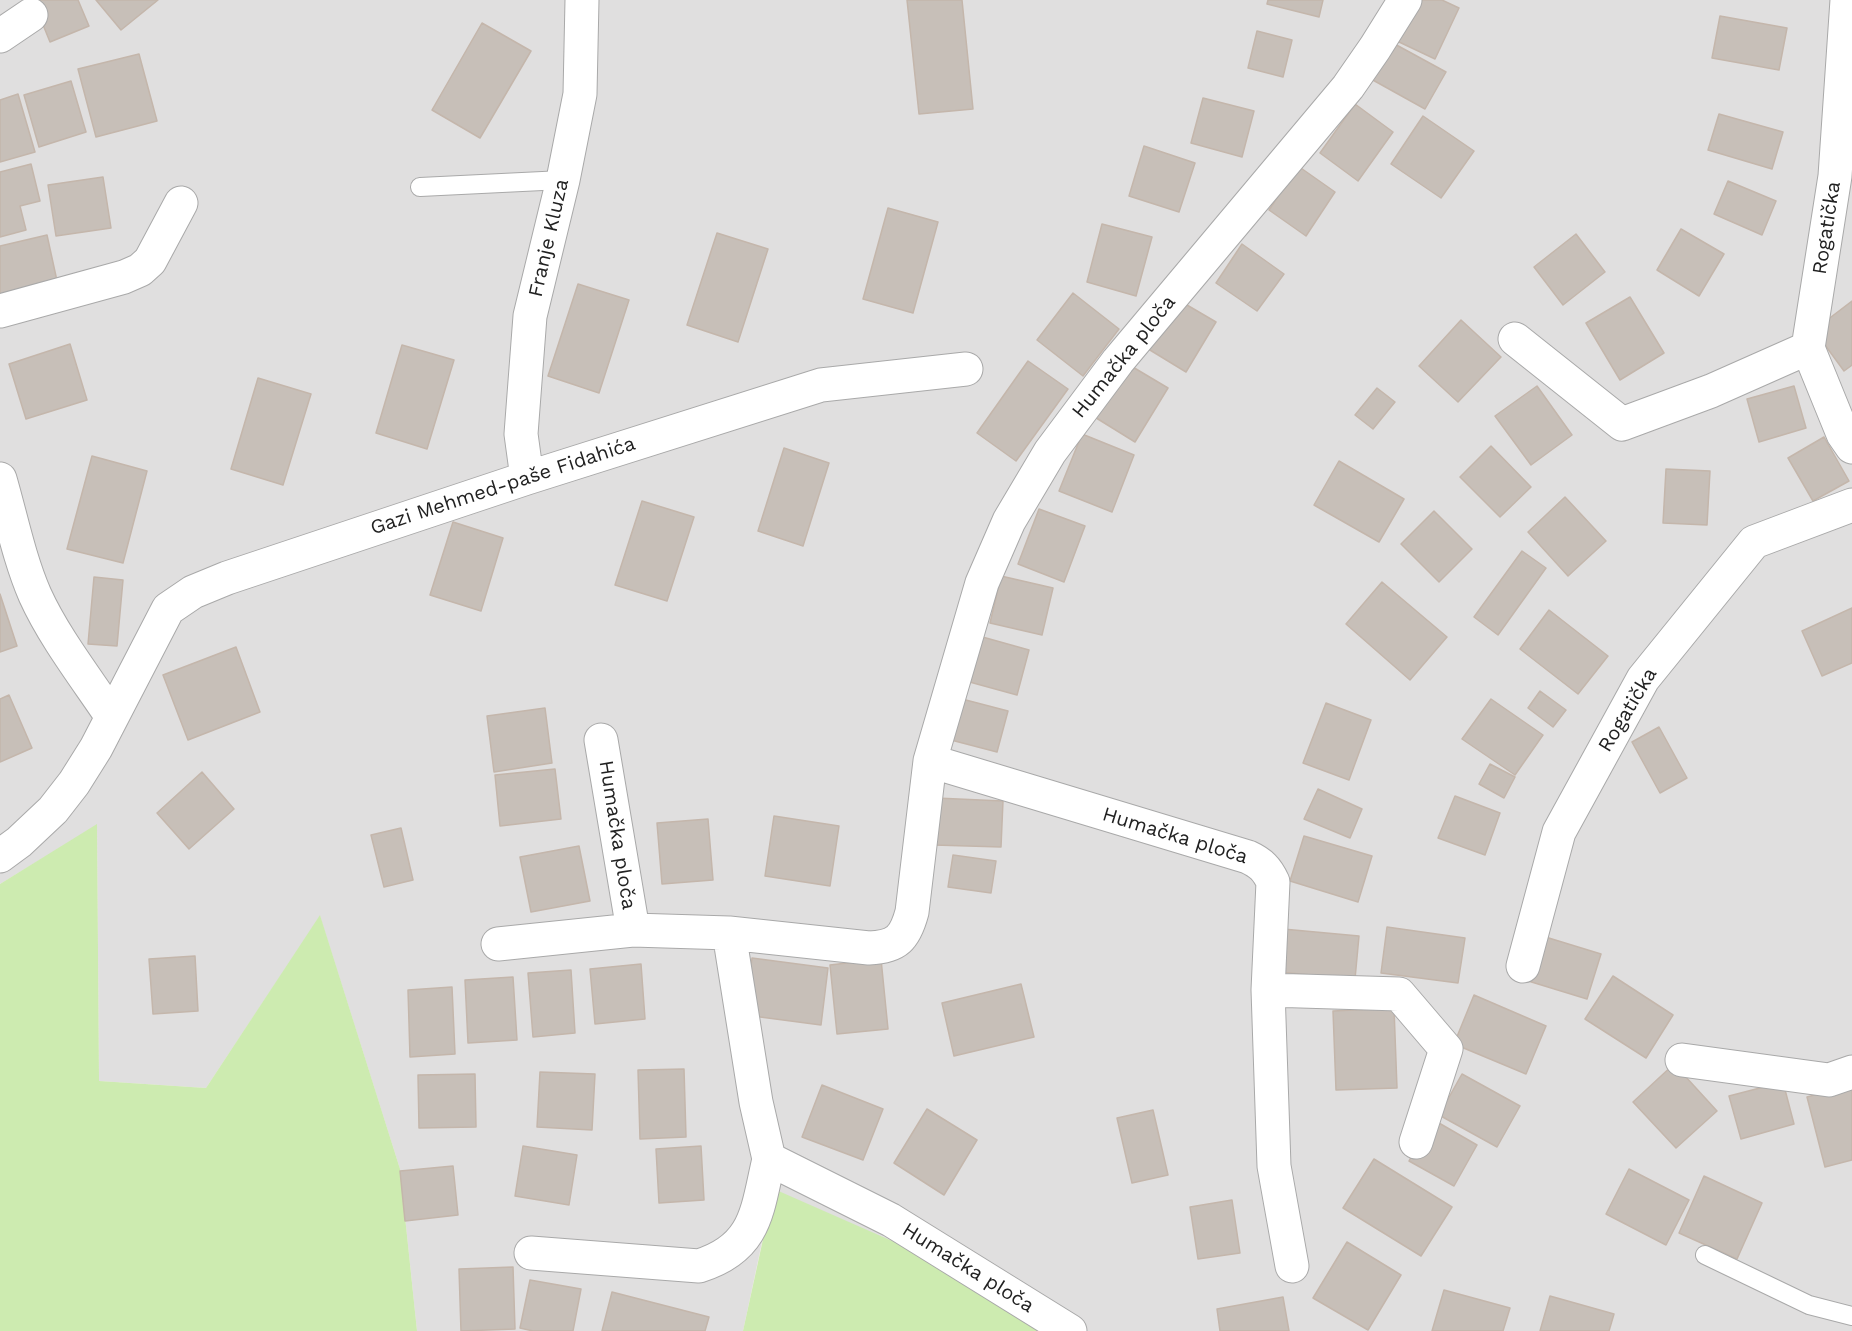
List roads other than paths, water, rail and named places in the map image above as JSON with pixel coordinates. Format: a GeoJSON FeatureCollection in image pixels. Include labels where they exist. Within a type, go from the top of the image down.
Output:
{"type":"FeatureCollection","features":[{"type":"Feature","properties":{"kind":"street","name":"Franje Kluza"},"geometry":{"type":"LineString","coordinates":[[526,478],[521,434],[531,316],[563,180],[580,94],[582,0]]}},
{"type":"Feature","properties":{"kind":"street","name":"Humačka ploča"},"geometry":{"type":"LineString","coordinates":[[498,944],[633,930],[729,933],[869,948],[884,947],[898,941],[908,928],[912,912],[930,761],[982,583],[1009,521],[1050,452],[1118,361],[1348,87],[1405,0]]}},
{"type":"Feature","properties":{"kind":"street","name":"Rogatička"},"geometry":{"type":"LineString","coordinates":[[1808,348],[1835,176],[1847,0]]}},
{"type":"Feature","properties":{"kind":"street"},"geometry":{"type":"LineString","coordinates":[[0,36],[31,15]]}},
{"type":"Feature","properties":{"kind":"street"},"geometry":{"type":"LineString","coordinates":[[0,311],[140,270],[150,261],[181,203]]}},
{"type":"Feature","properties":{"kind":"street"},"geometry":{"type":"LineString","coordinates":[[1515,339],[1622,424],[1711,391],[1808,348],[1843,434],[1852,447]]}},
{"type":"Feature","properties":{"kind":"street","name":"Gazi Mehmed-paše Fidahića"},"geometry":{"type":"LineString","coordinates":[[0,856],[19,842],[53,810],[75,783],[168,609],[193,592],[227,578],[526,478],[821,386],[966,369]]}},
{"type":"Feature","properties":{"kind":"street"},"geometry":{"type":"LineString","coordinates":[[0,479],[35,595],[48,619],[112,717]]}},
{"type":"Feature","properties":{"kind":"street","name":"Rogatička"},"geometry":{"type":"LineString","coordinates":[[1522,966],[1559,832],[1643,679],[1754,542],[1852,505]]}},
{"type":"Feature","properties":{"kind":"street","name":"Humačka ploča"},"geometry":{"type":"LineString","coordinates":[[602,740],[633,930]]}},
{"type":"Feature","properties":{"kind":"street","name":"Humačka ploča"},"geometry":{"type":"LineString","coordinates":[[930,761],[1248,857],[1259,862],[1267,871],[1273,882],[1268,990],[1274,1166],[1292,1266]]}},
{"type":"Feature","properties":{"kind":"street"},"geometry":{"type":"LineString","coordinates":[[531,1253],[699,1266],[716,1261],[729,1253],[753,1224],[769,1159],[756,1102],[729,933]]}},
{"type":"Feature","properties":{"kind":"street"},"geometry":{"type":"LineString","coordinates":[[1268,990],[1399,994],[1446,1049],[1416,1142]]}},
{"type":"Feature","properties":{"kind":"street"},"geometry":{"type":"LineString","coordinates":[[1682,1060],[1829,1080],[1852,1072]]}},
{"type":"Feature","properties":{"kind":"street","name":"Humačka ploča"},"geometry":{"type":"LineString","coordinates":[[769,1159],[891,1220],[1070,1331]]}},
{"type":"Feature","properties":{"kind":"lane"},"geometry":{"type":"LineString","coordinates":[[420,187],[563,180]]}},
{"type":"Feature","properties":{"kind":"lane"},"geometry":{"type":"LineString","coordinates":[[1704,1255],[1809,1305],[1852,1316]]}}]}
